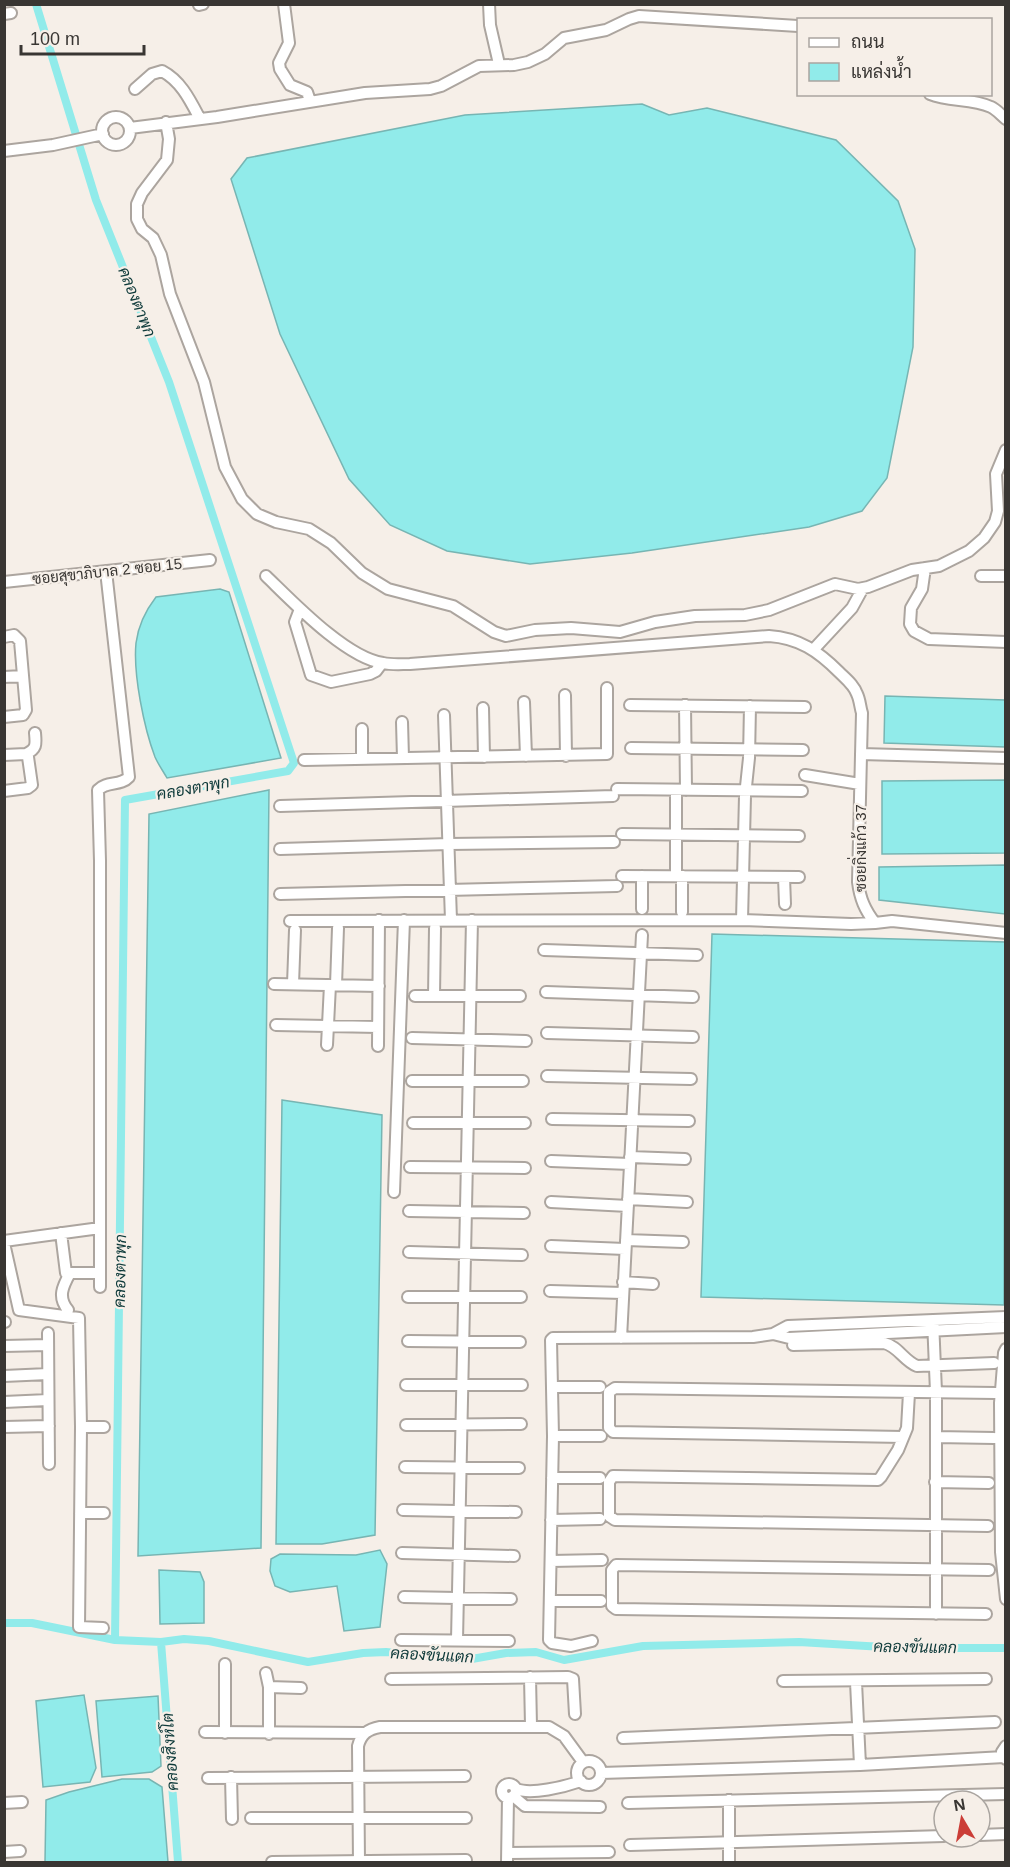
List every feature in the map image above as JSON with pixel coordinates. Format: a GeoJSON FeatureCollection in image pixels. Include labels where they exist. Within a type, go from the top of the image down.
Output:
{"type":"FeatureCollection","features":[{"type":"Feature","properties":{"kind":"street"},"geometry":{"type":"LineString","coordinates":[[199,5],[203,4]]}},
{"type":"Feature","properties":{"kind":"street"},"geometry":{"type":"LineString","coordinates":[[284,4],[289,43],[279,63],[280,69],[290,85],[307,92],[310,100]]}},
{"type":"Feature","properties":{"kind":"street"},"geometry":{"type":"LineString","coordinates":[[489,4],[490,25],[500,64]]}},
{"type":"Feature","properties":{"kind":"street"},"geometry":{"type":"LineString","coordinates":[[130,128],[200,119],[310,100],[364,93],[430,89],[441,86],[479,66],[514,65],[528,62],[545,54],[564,38],[606,30],[639,16],[797,26]]}},
{"type":"Feature","properties":{"kind":"street"},"geometry":{"type":"LineString","coordinates":[[135,89],[152,74],[162,71],[185,92],[200,119]]}},
{"type":"Feature","properties":{"kind":"street"},"geometry":{"type":"LineString","coordinates":[[935,96],[992,107],[1005,119]]}},
{"type":"Feature","properties":{"kind":"street"},"geometry":{"type":"LineString","coordinates":[[116,117],[125,120],[130,128],[126,141],[117,145],[108,142],[103,134],[104,124],[116,117]]}},
{"type":"Feature","properties":{"kind":"street"},"geometry":{"type":"LineString","coordinates":[[166,122],[169,140],[167,160],[142,193],[138,204],[137,219],[142,229],[153,238],[161,255],[170,294],[204,382],[225,467],[242,499],[257,514],[276,522],[309,529],[331,543],[362,573],[388,589],[453,606],[494,632],[506,636],[535,630],[571,628],[620,632],[695,616],[745,615],[769,610],[835,584],[863,588],[912,570],[939,566],[969,551],[984,538],[995,522],[1001,511],[996,474],[1005,450]]}},
{"type":"Feature","properties":{"kind":"street"},"geometry":{"type":"LineString","coordinates":[[4,151],[66,143],[103,134]]}},
{"type":"Feature","properties":{"kind":"street","name":"ซอยสุขาภิบาล 2 ซอย 15"},"geometry":{"type":"LineString","coordinates":[[4,582],[210,560]]}},
{"type":"Feature","properties":{"kind":"street"},"geometry":{"type":"LineString","coordinates":[[925,568],[922,589],[911,608],[910,624],[914,631],[929,639],[1005,642]]}},
{"type":"Feature","properties":{"kind":"street"},"geometry":{"type":"LineString","coordinates":[[100,1287],[98,790],[104,785],[125,781],[129,777],[106,571]]}},
{"type":"Feature","properties":{"kind":"street"},"geometry":{"type":"LineString","coordinates":[[266,576],[300,609],[350,650],[382,663],[376,671],[370,674],[331,682],[311,675],[295,622],[300,609]]}},
{"type":"Feature","properties":{"kind":"street"},"geometry":{"type":"LineString","coordinates":[[981,576],[1005,576]]}},
{"type":"Feature","properties":{"kind":"street"},"geometry":{"type":"LineString","coordinates":[[814,650],[852,608],[863,588]]}},
{"type":"Feature","properties":{"kind":"street"},"geometry":{"type":"LineString","coordinates":[[4,637],[14,635],[20,640],[26,713],[4,717]]}},
{"type":"Feature","properties":{"kind":"street","name":"ซอยกิ่งแก้ว 37"},"geometry":{"type":"LineString","coordinates":[[382,663],[410,664],[769,636],[795,640],[814,650],[845,678],[858,695],[862,713],[858,882],[863,906],[875,923]]}},
{"type":"Feature","properties":{"kind":"street"},"geometry":{"type":"LineString","coordinates":[[4,677],[23,676]]}},
{"type":"Feature","properties":{"kind":"street"},"geometry":{"type":"LineString","coordinates":[[304,760],[607,754],[609,752],[607,688]]}},
{"type":"Feature","properties":{"kind":"street"},"geometry":{"type":"LineString","coordinates":[[565,695],[566,756]]}},
{"type":"Feature","properties":{"kind":"street"},"geometry":{"type":"LineString","coordinates":[[524,702],[525,756]]}},
{"type":"Feature","properties":{"kind":"street"},"geometry":{"type":"LineString","coordinates":[[630,705],[805,707]]}},
{"type":"Feature","properties":{"kind":"street"},"geometry":{"type":"LineString","coordinates":[[682,912],[677,834],[685,748],[685,705]]}},
{"type":"Feature","properties":{"kind":"street"},"geometry":{"type":"LineString","coordinates":[[742,920],[750,706]]}},
{"type":"Feature","properties":{"kind":"street"},"geometry":{"type":"LineString","coordinates":[[483,708],[484,757]]}},
{"type":"Feature","properties":{"kind":"street"},"geometry":{"type":"LineString","coordinates":[[444,715],[451,920]]}},
{"type":"Feature","properties":{"kind":"street"},"geometry":{"type":"LineString","coordinates":[[402,722],[403,759]]}},
{"type":"Feature","properties":{"kind":"street"},"geometry":{"type":"LineString","coordinates":[[362,729],[362,759]]}},
{"type":"Feature","properties":{"kind":"street"},"geometry":{"type":"LineString","coordinates":[[4,755],[26,754],[33,751],[36,747],[35,733]]}},
{"type":"Feature","properties":{"kind":"street"},"geometry":{"type":"LineString","coordinates":[[631,748],[803,750]]}},
{"type":"Feature","properties":{"kind":"street"},"geometry":{"type":"LineString","coordinates":[[4,791],[32,785],[26,754]]}},
{"type":"Feature","properties":{"kind":"street"},"geometry":{"type":"LineString","coordinates":[[861,754],[1005,758]]}},
{"type":"Feature","properties":{"kind":"street"},"geometry":{"type":"LineString","coordinates":[[805,775],[860,784]]}},
{"type":"Feature","properties":{"kind":"street"},"geometry":{"type":"LineString","coordinates":[[280,806],[681,790],[802,791]]}},
{"type":"Feature","properties":{"kind":"street"},"geometry":{"type":"LineString","coordinates":[[280,849],[677,834],[799,836]]}},
{"type":"Feature","properties":{"kind":"street"},"geometry":{"type":"LineString","coordinates":[[642,876],[642,909]]}},
{"type":"Feature","properties":{"kind":"street"},"geometry":{"type":"LineString","coordinates":[[280,894],[620,881],[642,876],[799,877]]}},
{"type":"Feature","properties":{"kind":"street"},"geometry":{"type":"LineString","coordinates":[[784,877],[784,904]]}},
{"type":"Feature","properties":{"kind":"street"},"geometry":{"type":"LineString","coordinates":[[294,984],[292,926],[379,920],[742,920],[851,924],[892,921],[1005,933]]}},
{"type":"Feature","properties":{"kind":"street"},"geometry":{"type":"LineString","coordinates":[[378,1046],[379,920]]}},
{"type":"Feature","properties":{"kind":"street"},"geometry":{"type":"LineString","coordinates":[[394,1192],[404,920]]}},
{"type":"Feature","properties":{"kind":"street"},"geometry":{"type":"LineString","coordinates":[[457,1640],[472,920]]}},
{"type":"Feature","properties":{"kind":"street"},"geometry":{"type":"LineString","coordinates":[[327,1045],[338,928]]}},
{"type":"Feature","properties":{"kind":"street"},"geometry":{"type":"LineString","coordinates":[[435,928],[435,996]]}},
{"type":"Feature","properties":{"kind":"street"},"geometry":{"type":"LineString","coordinates":[[621,1338],[642,935]]}},
{"type":"Feature","properties":{"kind":"street"},"geometry":{"type":"LineString","coordinates":[[544,950],[698,955]]}},
{"type":"Feature","properties":{"kind":"street"},"geometry":{"type":"LineString","coordinates":[[274,984],[379,986]]}},
{"type":"Feature","properties":{"kind":"street"},"geometry":{"type":"LineString","coordinates":[[546,992],[693,997]]}},
{"type":"Feature","properties":{"kind":"street"},"geometry":{"type":"LineString","coordinates":[[415,996],[520,996]]}},
{"type":"Feature","properties":{"kind":"street"},"geometry":{"type":"LineString","coordinates":[[276,1025],[378,1027]]}},
{"type":"Feature","properties":{"kind":"street"},"geometry":{"type":"LineString","coordinates":[[547,1033],[693,1037]]}},
{"type":"Feature","properties":{"kind":"street"},"geometry":{"type":"LineString","coordinates":[[412,1038],[526,1041]]}},
{"type":"Feature","properties":{"kind":"street"},"geometry":{"type":"LineString","coordinates":[[547,1076],[691,1079]]}},
{"type":"Feature","properties":{"kind":"street"},"geometry":{"type":"LineString","coordinates":[[412,1081],[523,1081]]}},
{"type":"Feature","properties":{"kind":"street"},"geometry":{"type":"LineString","coordinates":[[552,1119],[689,1120]]}},
{"type":"Feature","properties":{"kind":"street"},"geometry":{"type":"LineString","coordinates":[[413,1123],[525,1123]]}},
{"type":"Feature","properties":{"kind":"street"},"geometry":{"type":"LineString","coordinates":[[551,1161],[685,1159]]}},
{"type":"Feature","properties":{"kind":"street"},"geometry":{"type":"LineString","coordinates":[[410,1167],[525,1168]]}},
{"type":"Feature","properties":{"kind":"street"},"geometry":{"type":"LineString","coordinates":[[551,1202],[687,1202]]}},
{"type":"Feature","properties":{"kind":"street"},"geometry":{"type":"LineString","coordinates":[[409,1211],[524,1213]]}},
{"type":"Feature","properties":{"kind":"street"},"geometry":{"type":"LineString","coordinates":[[100,1228],[4,1242],[10,1291],[19,1310],[79,1318],[81,1427],[79,1627],[103,1628]]}},
{"type":"Feature","properties":{"kind":"street"},"geometry":{"type":"LineString","coordinates":[[61,1233],[66,1273],[100,1273]]}},
{"type":"Feature","properties":{"kind":"street"},"geometry":{"type":"LineString","coordinates":[[551,1245],[683,1242]]}},
{"type":"Feature","properties":{"kind":"street"},"geometry":{"type":"LineString","coordinates":[[409,1252],[522,1255]]}},
{"type":"Feature","properties":{"kind":"street"},"geometry":{"type":"LineString","coordinates":[[68,1310],[64,1305],[62,1289],[70,1273]]}},
{"type":"Feature","properties":{"kind":"street"},"geometry":{"type":"LineString","coordinates":[[550,1291],[623,1288],[653,1284]]}},
{"type":"Feature","properties":{"kind":"street"},"geometry":{"type":"LineString","coordinates":[[408,1297],[521,1297]]}},
{"type":"Feature","properties":{"kind":"street"},"geometry":{"type":"LineString","coordinates":[[773,1334],[789,1338],[858,1335],[1005,1317]]}},
{"type":"Feature","properties":{"kind":"street"},"geometry":{"type":"LineString","coordinates":[[858,1323],[858,1335]]}},
{"type":"Feature","properties":{"kind":"street"},"geometry":{"type":"LineString","coordinates":[[592,1641],[567,1647],[550,1642],[553,1436],[551,1341],[554,1338],[753,1337],[773,1334],[788,1326],[858,1323],[1005,1327]]}},
{"type":"Feature","properties":{"kind":"street"},"geometry":{"type":"LineString","coordinates":[[934,1325],[936,1614]]}},
{"type":"Feature","properties":{"kind":"street"},"geometry":{"type":"LineString","coordinates":[[48,1333],[49,1464]]}},
{"type":"Feature","properties":{"kind":"street"},"geometry":{"type":"LineString","coordinates":[[408,1341],[520,1342]]}},
{"type":"Feature","properties":{"kind":"street"},"geometry":{"type":"LineString","coordinates":[[4,1346],[48,1345]]}},
{"type":"Feature","properties":{"kind":"street"},"geometry":{"type":"LineString","coordinates":[[793,1345],[891,1345],[910,1363],[917,1366],[994,1363]]}},
{"type":"Feature","properties":{"kind":"street"},"geometry":{"type":"LineString","coordinates":[[1005,1349],[1000,1381],[1001,1552],[1005,1599]]}},
{"type":"Feature","properties":{"kind":"street"},"geometry":{"type":"LineString","coordinates":[[4,1376],[48,1374]]}},
{"type":"Feature","properties":{"kind":"street"},"geometry":{"type":"LineString","coordinates":[[406,1384],[522,1385]]}},
{"type":"Feature","properties":{"kind":"street"},"geometry":{"type":"LineString","coordinates":[[552,1387],[600,1387]]}},
{"type":"Feature","properties":{"kind":"street"},"geometry":{"type":"LineString","coordinates":[[903,1437],[614,1432],[609,1428],[609,1392],[615,1388],[996,1393]]}},
{"type":"Feature","properties":{"kind":"street"},"geometry":{"type":"LineString","coordinates":[[909,1393],[907,1428],[898,1450],[881,1477],[871,1481],[613,1476],[609,1482],[609,1516],[615,1520],[988,1526]]}},
{"type":"Feature","properties":{"kind":"street"},"geometry":{"type":"LineString","coordinates":[[4,1402],[48,1400]]}},
{"type":"Feature","properties":{"kind":"street"},"geometry":{"type":"LineString","coordinates":[[406,1425],[521,1425]]}},
{"type":"Feature","properties":{"kind":"street"},"geometry":{"type":"LineString","coordinates":[[4,1427],[49,1426]]}},
{"type":"Feature","properties":{"kind":"street"},"geometry":{"type":"LineString","coordinates":[[81,1427],[104,1427]]}},
{"type":"Feature","properties":{"kind":"street"},"geometry":{"type":"LineString","coordinates":[[553,1436],[601,1436]]}},
{"type":"Feature","properties":{"kind":"street"},"geometry":{"type":"LineString","coordinates":[[936,1437],[994,1438]]}},
{"type":"Feature","properties":{"kind":"street"},"geometry":{"type":"LineString","coordinates":[[405,1467],[519,1468]]}},
{"type":"Feature","properties":{"kind":"street"},"geometry":{"type":"LineString","coordinates":[[552,1478],[600,1478]]}},
{"type":"Feature","properties":{"kind":"street"},"geometry":{"type":"LineString","coordinates":[[935,1482],[989,1483]]}},
{"type":"Feature","properties":{"kind":"street"},"geometry":{"type":"LineString","coordinates":[[403,1510],[516,1512]]}},
{"type":"Feature","properties":{"kind":"street"},"geometry":{"type":"LineString","coordinates":[[80,1513],[104,1513]]}},
{"type":"Feature","properties":{"kind":"street"},"geometry":{"type":"LineString","coordinates":[[551,1520],[600,1519]]}},
{"type":"Feature","properties":{"kind":"street"},"geometry":{"type":"LineString","coordinates":[[402,1553],[514,1556]]}},
{"type":"Feature","properties":{"kind":"street"},"geometry":{"type":"LineString","coordinates":[[551,1561],[602,1560]]}},
{"type":"Feature","properties":{"kind":"street"},"geometry":{"type":"LineString","coordinates":[[986,1614],[616,1609],[612,1606],[612,1570],[616,1565],[988,1570]]}},
{"type":"Feature","properties":{"kind":"street"},"geometry":{"type":"LineString","coordinates":[[404,1597],[511,1599]]}},
{"type":"Feature","properties":{"kind":"street"},"geometry":{"type":"LineString","coordinates":[[550,1601],[601,1601]]}},
{"type":"Feature","properties":{"kind":"street"},"geometry":{"type":"LineString","coordinates":[[401,1640],[509,1641]]}},
{"type":"Feature","properties":{"kind":"street"},"geometry":{"type":"LineString","coordinates":[[225,1665],[225,1733]]}},
{"type":"Feature","properties":{"kind":"street"},"geometry":{"type":"LineString","coordinates":[[266,1673],[269,1687],[269,1734]]}},
{"type":"Feature","properties":{"kind":"street"},"geometry":{"type":"LineString","coordinates":[[391,1679],[530,1677],[573,1679],[575,1714]]}},
{"type":"Feature","properties":{"kind":"street"},"geometry":{"type":"LineString","coordinates":[[530,1677],[531,1726]]}},
{"type":"Feature","properties":{"kind":"street"},"geometry":{"type":"LineString","coordinates":[[783,1681],[986,1680]]}},
{"type":"Feature","properties":{"kind":"street"},"geometry":{"type":"LineString","coordinates":[[856,1682],[860,1765]]}},
{"type":"Feature","properties":{"kind":"street"},"geometry":{"type":"LineString","coordinates":[[269,1687],[301,1688]]}},
{"type":"Feature","properties":{"kind":"street"},"geometry":{"type":"LineString","coordinates":[[623,1738],[995,1722]]}},
{"type":"Feature","properties":{"kind":"street"},"geometry":{"type":"LineString","coordinates":[[205,1732],[365,1733],[380,1727],[549,1727],[560,1732],[583,1762]]}},
{"type":"Feature","properties":{"kind":"street"},"geometry":{"type":"LineString","coordinates":[[359,1861],[358,1746],[365,1733]]}},
{"type":"Feature","properties":{"kind":"street"},"geometry":{"type":"LineString","coordinates":[[601,1773],[860,1765],[1005,1754]]}},
{"type":"Feature","properties":{"kind":"street"},"geometry":{"type":"LineString","coordinates":[[583,1762],[595,1762],[601,1773]]}},
{"type":"Feature","properties":{"kind":"street"},"geometry":{"type":"LineString","coordinates":[[580,1782],[577,1771],[583,1762]]}},
{"type":"Feature","properties":{"kind":"street"},"geometry":{"type":"LineString","coordinates":[[512,1794],[580,1782],[587,1785],[595,1783],[601,1773]]}},
{"type":"Feature","properties":{"kind":"street"},"geometry":{"type":"LineString","coordinates":[[208,1778],[465,1776]]}},
{"type":"Feature","properties":{"kind":"street"},"geometry":{"type":"LineString","coordinates":[[231,1778],[232,1819]]}},
{"type":"Feature","properties":{"kind":"street"},"geometry":{"type":"LineString","coordinates":[[512,1794],[525,1806],[600,1807]]}},
{"type":"Feature","properties":{"kind":"street"},"geometry":{"type":"LineString","coordinates":[[512,1794],[508,1858],[609,1852]]}},
{"type":"Feature","properties":{"kind":"street"},"geometry":{"type":"LineString","coordinates":[[628,1803],[1005,1794]]}},
{"type":"Feature","properties":{"kind":"street"},"geometry":{"type":"LineString","coordinates":[[729,1800],[729,1863]]}},
{"type":"Feature","properties":{"kind":"street"},"geometry":{"type":"LineString","coordinates":[[4,1803],[21,1802]]}},
{"type":"Feature","properties":{"kind":"street"},"geometry":{"type":"LineString","coordinates":[[251,1818],[466,1818]]}},
{"type":"Feature","properties":{"kind":"street"},"geometry":{"type":"LineString","coordinates":[[630,1845],[932,1836]]}},
{"type":"Feature","properties":{"kind":"street"},"geometry":{"type":"LineString","coordinates":[[4,1852],[20,1851]]}},
{"type":"Feature","properties":{"kind":"street"},"geometry":{"type":"LineString","coordinates":[[272,1863],[466,1860]]}},
{"type":"Feature","properties":{"kind":"water"},"geometry":{"type":"Polygon","coordinates":[[[642,104],[669,115],[707,108],[836,140],[898,201],[915,249],[913,347],[887,478],[862,511],[809,527],[632,553],[530,564],[447,551],[390,525],[349,479],[280,334],[231,179],[247,158],[465,115],[642,104]]]}},
{"type":"Feature","properties":{"kind":"water"},"geometry":{"type":"Polygon","coordinates":[[[220,589],[229,592],[281,758],[167,778],[155,757],[140,701],[136,670],[136,643],[139,631],[156,597],[220,589]]]}},
{"type":"Feature","properties":{"kind":"water"},"geometry":{"type":"Polygon","coordinates":[[[885,696],[1005,700],[1005,747],[884,743],[885,696]]]}},
{"type":"Feature","properties":{"kind":"water"},"geometry":{"type":"Polygon","coordinates":[[[1005,780],[1005,853],[882,854],[882,781],[1005,780]]]}},
{"type":"Feature","properties":{"kind":"water"},"geometry":{"type":"Polygon","coordinates":[[[269,790],[261,1548],[138,1556],[149,814],[269,790]]]}},
{"type":"Feature","properties":{"kind":"water"},"geometry":{"type":"Polygon","coordinates":[[[1005,865],[1005,914],[879,900],[879,867],[1005,865]]]}},
{"type":"Feature","properties":{"kind":"water"},"geometry":{"type":"Polygon","coordinates":[[[712,934],[1005,942],[1004,1305],[701,1297],[712,934]]]}},
{"type":"Feature","properties":{"kind":"water"},"geometry":{"type":"Polygon","coordinates":[[[282,1100],[382,1115],[375,1535],[322,1544],[276,1544],[282,1100]]]}},
{"type":"Feature","properties":{"kind":"water"},"geometry":{"type":"Polygon","coordinates":[[[380,1550],[387,1564],[380,1627],[344,1631],[337,1586],[290,1592],[275,1586],[270,1571],[271,1559],[280,1554],[356,1555],[380,1550]]]}},
{"type":"Feature","properties":{"kind":"water"},"geometry":{"type":"Polygon","coordinates":[[[159,1570],[200,1572],[204,1582],[204,1623],[160,1624],[159,1570]]]}},
{"type":"Feature","properties":{"kind":"water"},"geometry":{"type":"Polygon","coordinates":[[[84,1695],[96,1768],[90,1782],[43,1787],[36,1701],[84,1695]]]}},
{"type":"Feature","properties":{"kind":"water"},"geometry":{"type":"Polygon","coordinates":[[[158,1696],[161,1766],[152,1772],[102,1777],[96,1701],[158,1696]]]}},
{"type":"Feature","properties":{"kind":"water"},"geometry":{"type":"Polygon","coordinates":[[[122,1779],[149,1779],[162,1787],[168,1862],[45,1862],[46,1800],[122,1779]]]}},
{"type":"Feature","properties":{"kind":"waterway","name":"คลองตาพุก"},"geometry":{"type":"LineString","coordinates":[[36,4],[96,200],[169,382],[294,763],[288,771],[125,800],[115,1640]]}},
{"type":"Feature","properties":{"kind":"waterway","name":"คลองขันแตก"},"geometry":{"type":"LineString","coordinates":[[4,1623],[32,1623],[115,1640],[209,1641],[308,1662],[363,1653],[386,1652],[466,1660],[506,1653],[536,1652],[564,1660],[643,1646],[799,1642],[900,1648],[1006,1648]]}},
{"type":"Feature","properties":{"kind":"waterway","name":"คลองสิงห์โต"},"geometry":{"type":"LineString","coordinates":[[161,1642],[178,1862]]}}]}
